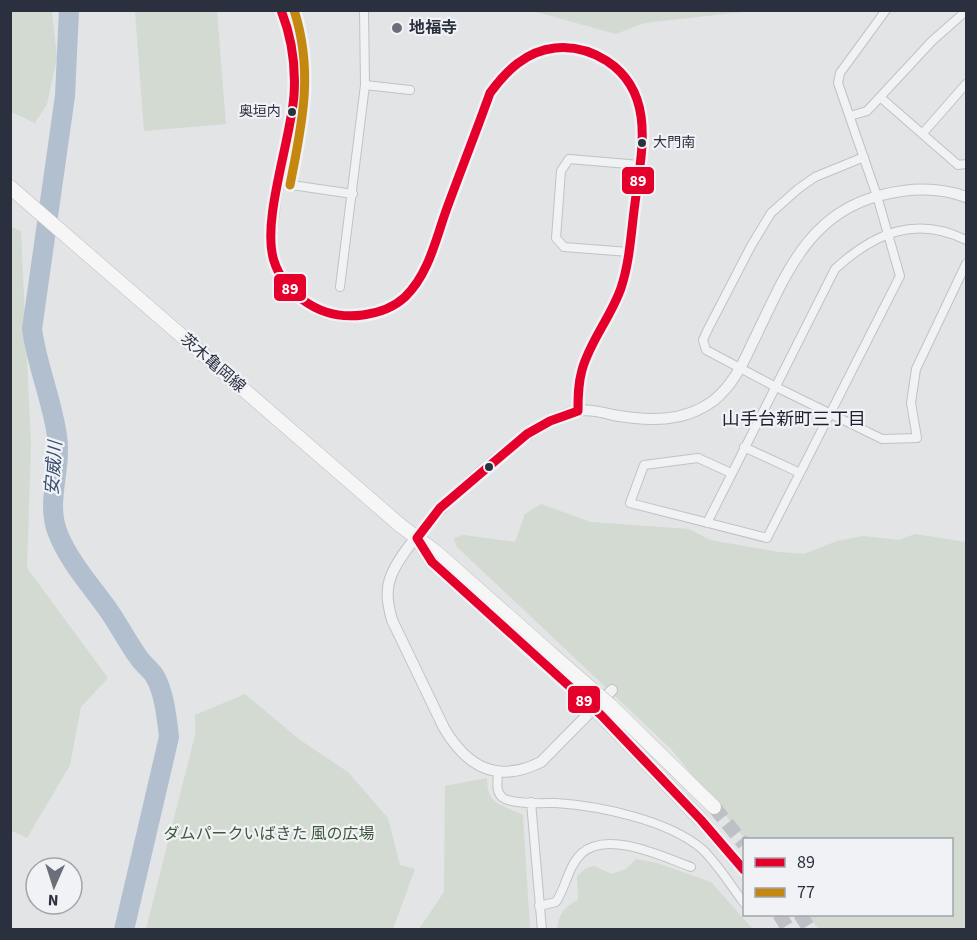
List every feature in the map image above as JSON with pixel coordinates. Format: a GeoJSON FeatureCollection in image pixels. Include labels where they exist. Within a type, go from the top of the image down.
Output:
{"type":"FeatureCollection","features":[{"type":"Feature","properties":{"kind":"main road","name":"茨木亀岡線"},"geometry":{"type":"LineString","coordinates":[[10,187],[401,526],[436,552],[545,656],[714,807]]}},
{"type":"Feature","properties":{"kind":"main road","name":"茨木亀岡線"},"geometry":{"type":"LineString","coordinates":[[606,711],[701,820]]}},
{"type":"Feature","properties":{"kind":"street"},"geometry":{"type":"LineString","coordinates":[[281,10],[291,41],[295,81],[292,112],[278,183],[271,242],[273,260],[288,287],[311,306],[327,314],[342,317],[375,313],[391,307],[415,284],[423,272],[490,93],[501,77],[513,66],[539,51],[574,48],[590,51],[621,73],[632,86],[642,118],[640,165],[629,252],[620,292],[579,376],[578,411]]}},
{"type":"Feature","properties":{"kind":"street"},"geometry":{"type":"LineString","coordinates":[[340,286],[365,85],[364,10]]}},
{"type":"Feature","properties":{"kind":"street"},"geometry":{"type":"LineString","coordinates":[[731,473],[698,458],[644,465],[630,503],[767,538],[900,276],[889,233],[838,83],[840,73],[886,10]]}},
{"type":"Feature","properties":{"kind":"street"},"geometry":{"type":"LineString","coordinates":[[850,116],[867,111],[932,41],[966,11]]}},
{"type":"Feature","properties":{"kind":"street"},"geometry":{"type":"LineString","coordinates":[[922,133],[966,84]]}},
{"type":"Feature","properties":{"kind":"street"},"geometry":{"type":"LineString","coordinates":[[365,85],[410,90]]}},
{"type":"Feature","properties":{"kind":"street"},"geometry":{"type":"LineString","coordinates":[[880,97],[958,165],[966,164]]}},
{"type":"Feature","properties":{"kind":"street"},"geometry":{"type":"LineString","coordinates":[[864,157],[815,177],[771,213],[750,246],[703,340],[706,350],[882,439],[917,438],[911,402],[916,369],[966,264]]}},
{"type":"Feature","properties":{"kind":"street"},"geometry":{"type":"LineString","coordinates":[[629,252],[564,247],[556,238],[561,171],[569,159],[640,165]]}},
{"type":"Feature","properties":{"kind":"street"},"geometry":{"type":"LineString","coordinates":[[278,183],[353,194]]}},
{"type":"Feature","properties":{"kind":"street"},"geometry":{"type":"LineString","coordinates":[[612,690],[541,762],[519,770],[498,771],[487,768],[464,756],[444,728],[392,620],[387,603],[387,589],[391,575],[440,508],[527,434],[550,421],[578,411],[597,411],[636,419],[670,419],[686,415],[712,401],[726,389],[740,368],[802,248],[833,216],[853,204],[898,191],[918,189],[966,197]]}},
{"type":"Feature","properties":{"kind":"street"},"geometry":{"type":"LineString","coordinates":[[707,523],[774,386],[835,269],[867,244],[889,233],[923,229],[951,233],[966,240]]}},
{"type":"Feature","properties":{"kind":"street"},"geometry":{"type":"LineString","coordinates":[[744,447],[800,473]]}},
{"type":"Feature","properties":{"kind":"street"},"geometry":{"type":"LineString","coordinates":[[498,771],[498,790],[502,798],[512,802],[603,808],[685,836],[704,851],[743,902]]}},
{"type":"Feature","properties":{"kind":"street"},"geometry":{"type":"LineString","coordinates":[[531,802],[542,930]]}},
{"type":"Feature","properties":{"kind":"street"},"geometry":{"type":"LineString","coordinates":[[539,906],[556,902],[571,867],[582,853],[600,844],[623,845],[654,853],[691,867]]}},
{"type":"Feature","properties":{"kind":"green space"},"geometry":{"type":"Polygon","coordinates":[[[10,11],[52,11],[57,58],[47,104],[35,123],[11,112],[10,11]]]}},
{"type":"Feature","properties":{"kind":"green space"},"geometry":{"type":"Polygon","coordinates":[[[135,11],[217,11],[226,124],[144,131],[135,11]]]}},
{"type":"Feature","properties":{"kind":"green space"},"geometry":{"type":"Polygon","coordinates":[[[533,11],[752,11],[644,23],[616,34],[533,11]]]}},
{"type":"Feature","properties":{"kind":"green space"},"geometry":{"type":"Polygon","coordinates":[[[11,227],[21,231],[31,445],[27,568],[108,678],[81,707],[70,765],[27,838],[10,830],[11,227]]]}},
{"type":"Feature","properties":{"kind":"green space"},"geometry":{"type":"Polygon","coordinates":[[[541,504],[591,522],[689,529],[710,540],[804,554],[837,541],[863,536],[899,540],[915,534],[966,542],[966,929],[819,929],[808,916],[953,916],[953,838],[744,838],[671,749],[456,546],[454,538],[463,535],[515,542],[525,514],[541,504]]]}},
{"type":"Feature","properties":{"kind":"green space","name":"ダムパークいばきた 風の広場"},"geometry":{"type":"Polygon","coordinates":[[[245,694],[300,740],[348,772],[388,818],[400,865],[415,869],[393,929],[146,929],[195,735],[195,715],[245,694]]]}},
{"type":"Feature","properties":{"kind":"green space"},"geometry":{"type":"Polygon","coordinates":[[[487,778],[493,800],[523,815],[530,929],[419,929],[444,892],[445,786],[487,778]]]}},
{"type":"Feature","properties":{"kind":"green space"},"geometry":{"type":"Polygon","coordinates":[[[636,859],[657,863],[711,882],[753,929],[557,929],[563,912],[578,900],[577,876],[586,868],[594,866],[612,874],[626,869],[636,859]]]}},
{"type":"Feature","properties":{"kind":"waterway","name":"安威川"},"geometry":{"type":"LineString","coordinates":[[69,10],[65,96],[32,329],[57,436],[58,460],[53,496],[54,519],[61,541],[72,560],[157,681],[164,705],[169,737],[124,930]]}},
{"type":"Feature","properties":{"kind":"tunnel"},"geometry":{"type":"LineString","coordinates":[[714,807],[743,843]]}},
{"type":"Feature","properties":{"kind":"tunnel"},"geometry":{"type":"LineString","coordinates":[[701,820],[743,869]]}},
{"type":"Feature","properties":{"kind":"tunnel"},"geometry":{"type":"LineString","coordinates":[[780,916],[789,930]]}},
{"type":"Feature","properties":{"kind":"tunnel"},"geometry":{"type":"LineString","coordinates":[[801,916],[810,930]]}},
{"type":"Feature","properties":{"kind":"transit line","name":"89"},"geometry":{"type":"LineString","coordinates":[[281,10],[292,52],[294,95],[274,203],[271,244],[276,267],[289,287],[310,305],[332,314],[355,316],[380,311],[400,301],[413,288],[431,255],[490,93],[518,63],[545,50],[569,48],[601,57],[623,75],[633,90],[642,126],[642,145],[630,246],[621,288],[582,370],[578,411]]}},
{"type":"Feature","properties":{"kind":"transit line","name":"77"},"geometry":{"type":"LineString","coordinates":[[290,185],[302,119],[305,77],[304,55],[294,10]]}},
{"type":"Feature","properties":{"kind":"transit line","name":"89"},"geometry":{"type":"LineString","coordinates":[[417,538],[440,508],[527,434],[550,421],[578,411]]}},
{"type":"Feature","properties":{"kind":"transit line","name":"89"},"geometry":{"type":"LineString","coordinates":[[417,538],[432,562],[601,715],[701,820],[743,869]]}},
{"type":"Feature","properties":{"kind":"place","name":"地福寺"},"geometry":{"type":"Point","coordinates":[397,28]}},
{"type":"Feature","properties":{"kind":"place","name":"奥垣内"},"geometry":{"type":"Point","coordinates":[292,112]}},
{"type":"Feature","properties":{"kind":"place","name":"大門南"},"geometry":{"type":"Point","coordinates":[642,143]}},
{"type":"Feature","properties":{"kind":"district","name":"山手台新町三丁目"},"geometry":{"type":"Point","coordinates":[794,419]}}]}
